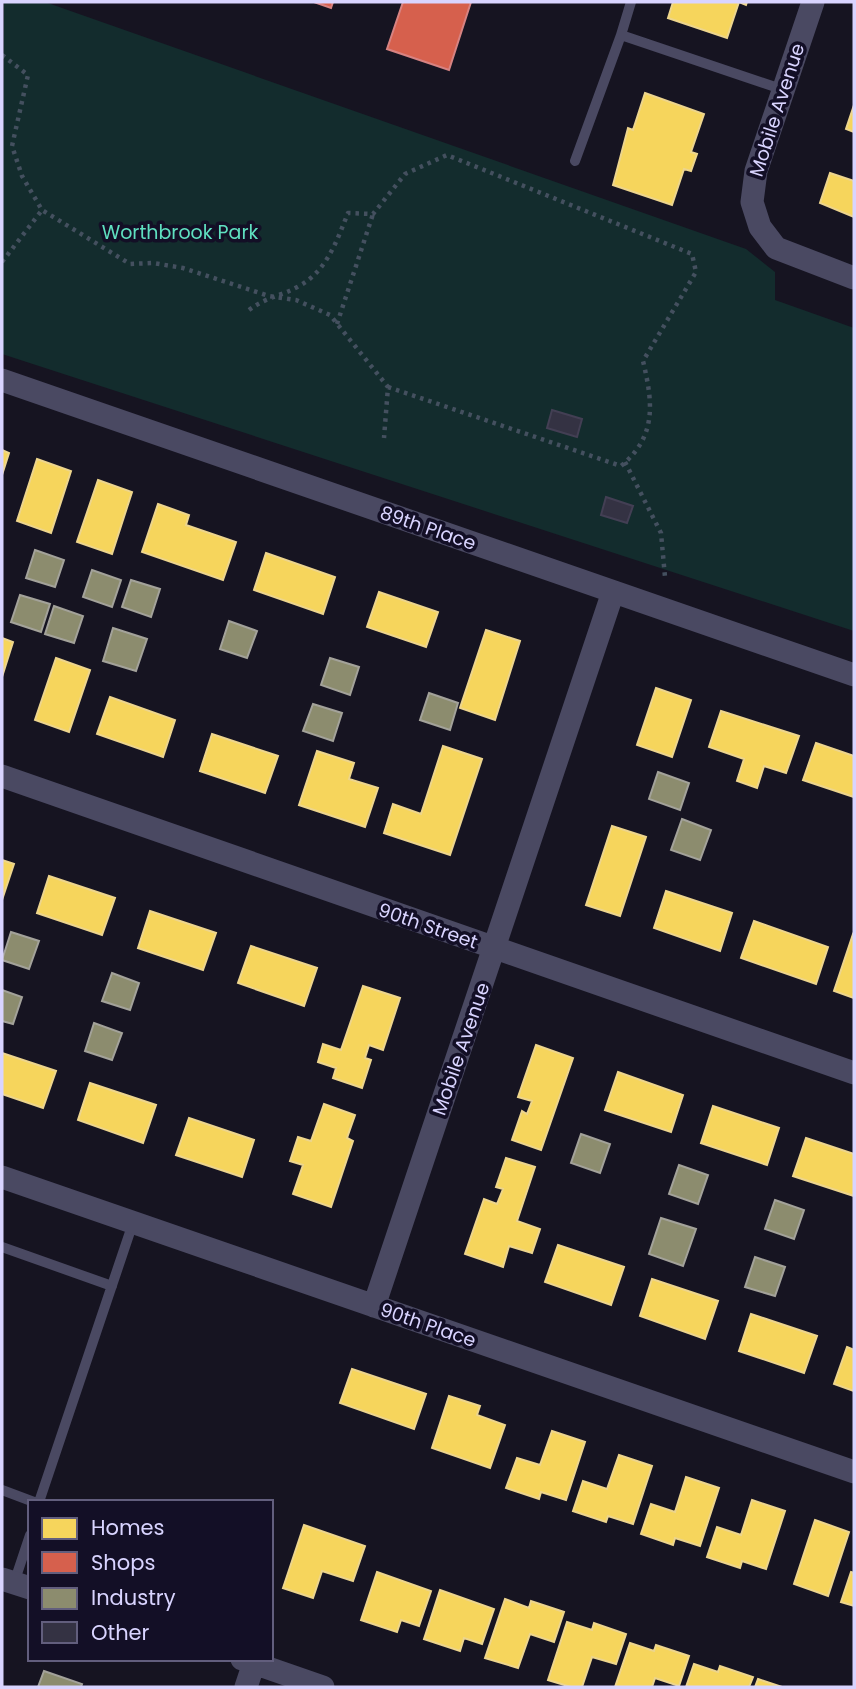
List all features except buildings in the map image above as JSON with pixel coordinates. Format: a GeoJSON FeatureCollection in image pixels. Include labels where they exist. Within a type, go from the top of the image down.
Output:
{"type":"FeatureCollection","features":[{"type":"Feature","properties":{"kind":"street","name":"Mobile Avenue"},"geometry":{"type":"LineString","coordinates":[[813,2],[753,185],[757,220],[765,236],[776,248],[854,278]]}},
{"type":"Feature","properties":{"kind":"street","name":"89th Place"},"geometry":{"type":"LineString","coordinates":[[2,380],[854,675]]}},
{"type":"Feature","properties":{"kind":"street","name":"Mobile Avenue"},"geometry":{"type":"LineString","coordinates":[[374,1306],[613,592]]}},
{"type":"Feature","properties":{"kind":"street","name":"90th Street"},"geometry":{"type":"LineString","coordinates":[[2,776],[854,1073]]}},
{"type":"Feature","properties":{"kind":"street","name":"90th Place"},"geometry":{"type":"LineString","coordinates":[[2,1177],[854,1472]]}},
{"type":"Feature","properties":{"kind":"street"},"geometry":{"type":"LineString","coordinates":[[246,1687],[248,1661],[323,1687]]}},
{"type":"Feature","properties":{"kind":"lane"},"geometry":{"type":"LineString","coordinates":[[575,161],[631,2]]}},
{"type":"Feature","properties":{"kind":"lane"},"geometry":{"type":"LineString","coordinates":[[621,35],[783,90]]}},
{"type":"Feature","properties":{"kind":"lane"},"geometry":{"type":"LineString","coordinates":[[37,1500],[133,1223]]}},
{"type":"Feature","properties":{"kind":"lane"},"geometry":{"type":"LineString","coordinates":[[2,1247],[112,1286]]}},
{"type":"Feature","properties":{"kind":"lane"},"geometry":{"type":"LineString","coordinates":[[2,1490],[30,1500]]}},
{"type":"Feature","properties":{"kind":"lane"},"geometry":{"type":"LineString","coordinates":[[15,1583],[28,1541]]}},
{"type":"Feature","properties":{"kind":"path"},"geometry":{"type":"LineString","coordinates":[[2,55],[28,75],[12,146],[22,176],[42,210],[130,264],[153,263],[183,268],[269,296],[296,300],[330,315],[337,325],[388,387],[621,466],[635,454],[650,425],[650,390],[643,361],[696,272],[692,254],[447,155],[405,174],[373,214],[337,325]]}},
{"type":"Feature","properties":{"kind":"path"},"geometry":{"type":"LineString","coordinates":[[2,262],[42,210]]}},
{"type":"Feature","properties":{"kind":"path"},"geometry":{"type":"LineString","coordinates":[[249,310],[269,296],[298,287],[312,277],[326,261],[348,213],[373,214]]}},
{"type":"Feature","properties":{"kind":"path"},"geometry":{"type":"LineString","coordinates":[[384,438],[388,387]]}},
{"type":"Feature","properties":{"kind":"path"},"geometry":{"type":"LineString","coordinates":[[625,462],[661,533],[665,577]]}},
{"type":"Feature","properties":{"kind":"green space","name":"Worthbrook Park"},"geometry":{"type":"Polygon","coordinates":[[[4,2],[45,2],[746,249],[775,272],[775,300],[854,328],[854,631],[2,354],[4,2]]]}}]}
